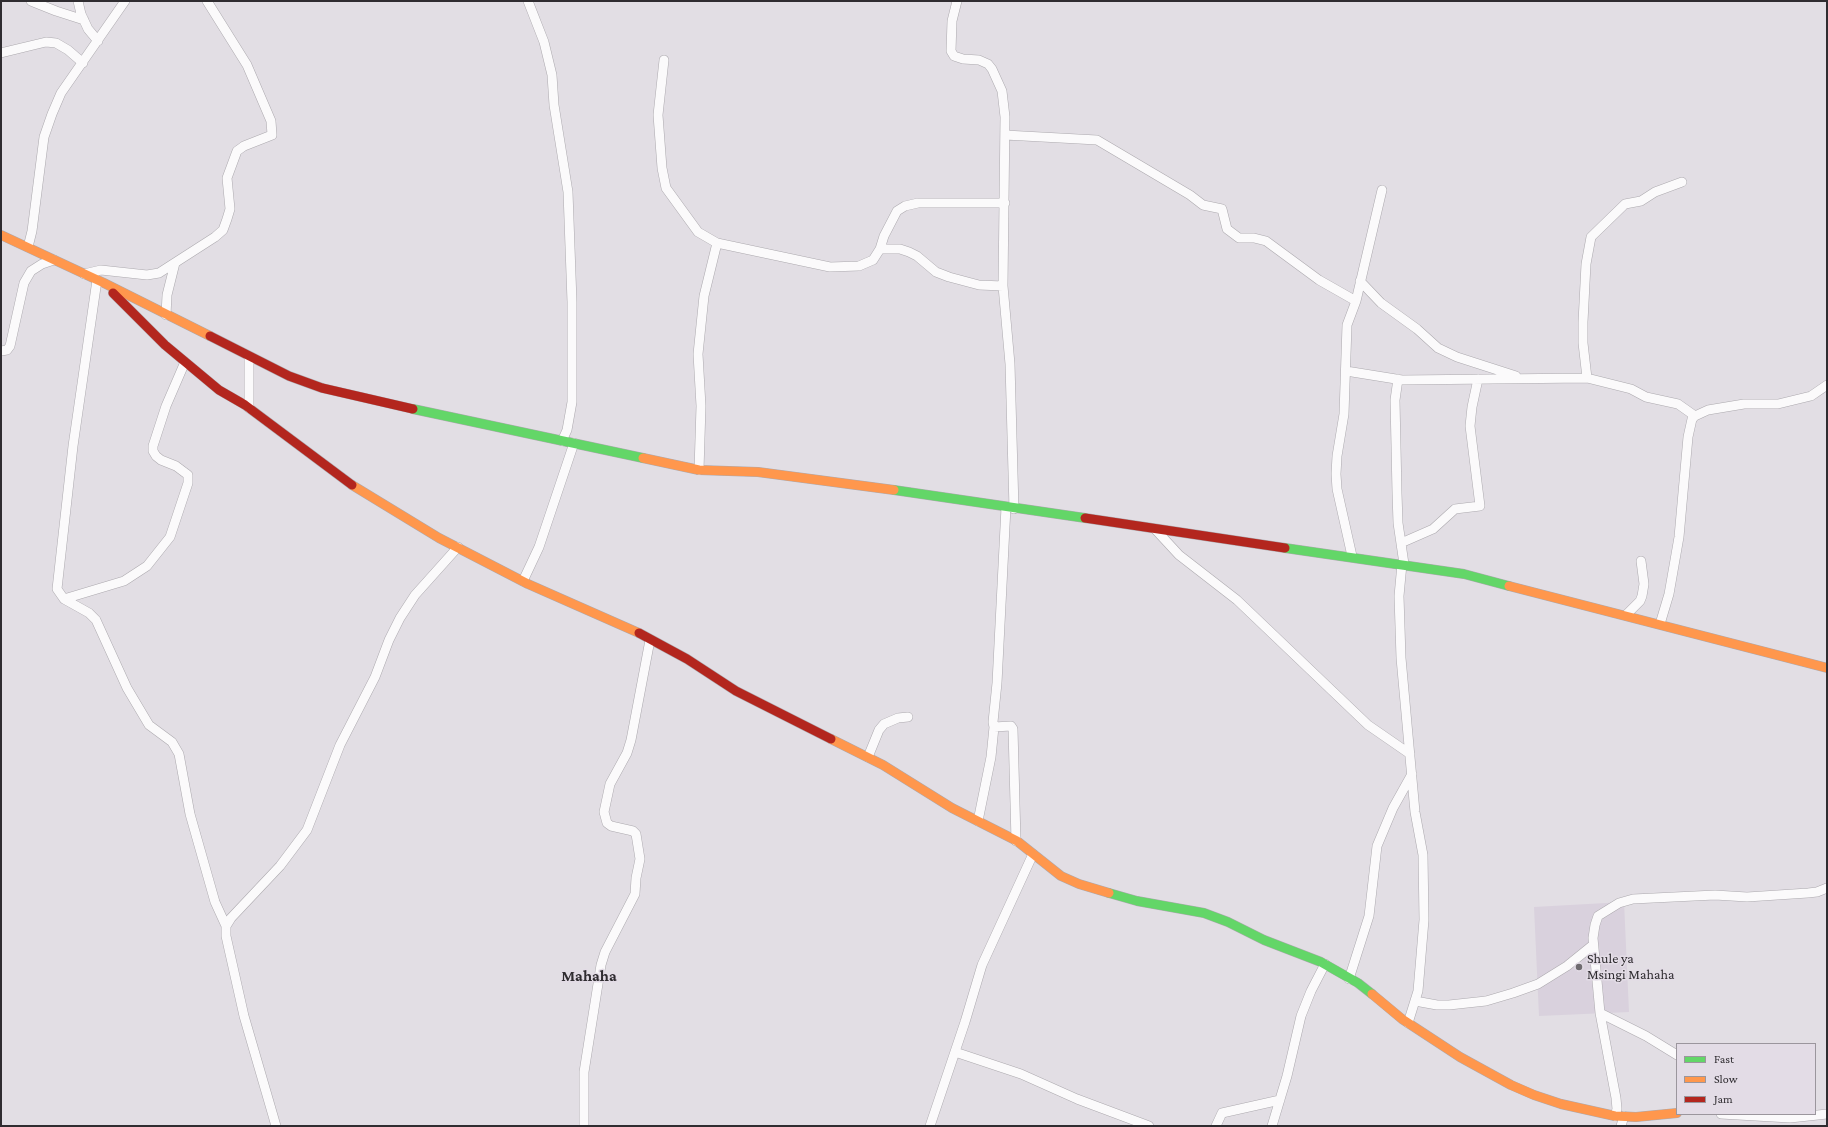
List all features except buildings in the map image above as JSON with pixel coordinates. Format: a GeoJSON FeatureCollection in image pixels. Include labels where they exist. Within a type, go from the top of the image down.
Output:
{"type":"FeatureCollection","features":[{"type":"Feature","properties":{"kind":"main road"},"geometry":{"type":"LineString","coordinates":[[1,235],[84,274],[289,376],[322,388],[432,415],[699,470],[758,472],[827,480],[1155,529],[1352,556],[1464,574],[1827,668]]}},
{"type":"Feature","properties":{"kind":"main road"},"geometry":{"type":"LineString","coordinates":[[100,282],[165,345],[219,390],[249,408],[363,493],[439,538],[523,582],[650,640],[687,659],[736,691],[868,757],[952,808],[1016,841],[1061,876],[1078,884],[1137,901],[1204,913],[1228,922],[1264,940],[1325,964],[1349,978],[1408,1023],[1460,1057],[1511,1086],[1560,1104],[1619,1116],[1636,1117],[1676,1114]]}},
{"type":"Feature","properties":{"kind":"street"},"geometry":{"type":"LineString","coordinates":[[31,1],[84,20]]}},
{"type":"Feature","properties":{"kind":"street"},"geometry":{"type":"LineString","coordinates":[[78,1],[84,20],[98,41]]}},
{"type":"Feature","properties":{"kind":"street"},"geometry":{"type":"LineString","coordinates":[[28,247],[32,231],[44,137],[61,93],[125,1]]}},
{"type":"Feature","properties":{"kind":"street"},"geometry":{"type":"LineString","coordinates":[[84,274],[101,270],[147,275],[158,273],[215,237],[222,230],[230,209],[227,178],[237,151],[244,146],[272,135],[271,121],[247,65],[206,1]]}},
{"type":"Feature","properties":{"kind":"street"},"geometry":{"type":"LineString","coordinates":[[528,1],[544,42],[552,76],[554,104],[568,192],[571,257],[572,402],[567,430],[562,441]]}},
{"type":"Feature","properties":{"kind":"street"},"geometry":{"type":"LineString","coordinates":[[957,1],[952,21],[951,51],[954,56],[963,59],[979,60],[988,64],[992,69],[1002,91],[1005,117],[1003,286],[1010,364],[1010,508],[997,683],[993,707],[994,727],[991,757],[978,821]]}},
{"type":"Feature","properties":{"kind":"street"},"geometry":{"type":"LineString","coordinates":[[1,53],[46,42],[56,43],[68,50],[83,63]]}},
{"type":"Feature","properties":{"kind":"street"},"geometry":{"type":"LineString","coordinates":[[664,60],[658,115],[662,168],[666,188],[698,232],[717,243],[830,267],[859,266],[873,260],[880,249],[897,211],[905,206],[918,203],[1005,204]]}},
{"type":"Feature","properties":{"kind":"street"},"geometry":{"type":"LineString","coordinates":[[1005,135],[1097,140],[1190,195],[1203,205],[1222,209],[1227,229],[1238,238],[1254,238],[1266,241],[1319,280],[1356,301]]}},
{"type":"Feature","properties":{"kind":"street"},"geometry":{"type":"LineString","coordinates":[[1587,378],[1583,343],[1583,322],[1586,264],[1591,236],[1625,204],[1640,201],[1655,192],[1682,182]]}},
{"type":"Feature","properties":{"kind":"street"},"geometry":{"type":"LineString","coordinates":[[1352,556],[1337,488],[1336,474],[1337,456],[1344,414],[1347,325],[1356,301],[1382,190]]}},
{"type":"Feature","properties":{"kind":"street"},"geometry":{"type":"LineString","coordinates":[[699,470],[701,406],[698,354],[704,296],[717,243]]}},
{"type":"Feature","properties":{"kind":"street"},"geometry":{"type":"LineString","coordinates":[[880,249],[900,249],[909,252],[917,256],[936,272],[949,277],[979,285],[1003,286]]}},
{"type":"Feature","properties":{"kind":"street"},"geometry":{"type":"LineString","coordinates":[[1,351],[7,350],[10,346],[24,283],[31,271],[42,264],[54,260]]}},
{"type":"Feature","properties":{"kind":"street"},"geometry":{"type":"LineString","coordinates":[[166,315],[167,296],[175,263]]}},
{"type":"Feature","properties":{"kind":"street"},"geometry":{"type":"LineString","coordinates":[[1360,281],[1381,303],[1417,329],[1438,348],[1457,357],[1523,379]]}},
{"type":"Feature","properties":{"kind":"street"},"geometry":{"type":"LineString","coordinates":[[100,282],[73,446],[57,583],[59,592],[64,599],[89,613],[96,620],[127,688],[149,725],[172,742],[179,754],[190,814],[215,902],[226,926],[226,936],[244,1016],[276,1126]]}},
{"type":"Feature","properties":{"kind":"street"},"geometry":{"type":"LineString","coordinates":[[249,356],[249,408]]}},
{"type":"Feature","properties":{"kind":"street"},"geometry":{"type":"LineString","coordinates":[[64,599],[124,581],[147,566],[170,537],[188,483],[188,475],[176,466],[161,460],[156,456],[153,451],[153,446],[166,406],[186,362]]}},
{"type":"Feature","properties":{"kind":"street"},"geometry":{"type":"LineString","coordinates":[[1346,372],[1398,379],[1587,378],[1631,389],[1646,398],[1678,404],[1694,416]]}},
{"type":"Feature","properties":{"kind":"street"},"geometry":{"type":"LineString","coordinates":[[1398,379],[1395,390],[1395,437],[1398,523],[1403,564],[1399,596],[1401,658],[1415,812],[1423,855],[1424,920],[1418,991],[1408,1023]]}},
{"type":"Feature","properties":{"kind":"street"},"geometry":{"type":"LineString","coordinates":[[1401,543],[1433,529],[1455,509],[1480,506],[1470,426],[1472,407],[1478,379]]}},
{"type":"Feature","properties":{"kind":"street"},"geometry":{"type":"LineString","coordinates":[[1660,624],[1669,594],[1679,537],[1688,437],[1690,424],[1694,416],[1708,410],[1744,404],[1778,404],[1811,396],[1827,385]]}},
{"type":"Feature","properties":{"kind":"street"},"geometry":{"type":"LineString","coordinates":[[523,582],[539,547],[574,444]]}},
{"type":"Feature","properties":{"kind":"street"},"geometry":{"type":"LineString","coordinates":[[1155,529],[1179,555],[1237,600],[1368,725],[1410,754]]}},
{"type":"Feature","properties":{"kind":"street"},"geometry":{"type":"LineString","coordinates":[[226,926],[231,918],[280,866],[307,830],[338,751],[375,677],[389,640],[400,618],[416,595],[458,547]]}},
{"type":"Feature","properties":{"kind":"street"},"geometry":{"type":"LineString","coordinates":[[1626,615],[1640,601],[1642,596],[1644,584],[1641,561]]}},
{"type":"Feature","properties":{"kind":"street"},"geometry":{"type":"LineString","coordinates":[[584,1126],[584,1072],[600,970],[605,952],[636,894],[636,878],[640,859],[636,834],[611,826],[607,823],[604,812],[610,784],[627,753],[631,740],[650,640]]}},
{"type":"Feature","properties":{"kind":"street"},"geometry":{"type":"LineString","coordinates":[[868,757],[879,730],[884,724],[898,718],[908,717]]}},
{"type":"Feature","properties":{"kind":"street"},"geometry":{"type":"LineString","coordinates":[[994,727],[1011,726],[1013,729],[1016,841]]}},
{"type":"Feature","properties":{"kind":"street"},"geometry":{"type":"LineString","coordinates":[[1349,978],[1368,916],[1377,846],[1393,808],[1412,774]]}},
{"type":"Feature","properties":{"kind":"street"},"geometry":{"type":"LineString","coordinates":[[930,1126],[982,965],[1033,854]]}},
{"type":"Feature","properties":{"kind":"street"},"geometry":{"type":"LineString","coordinates":[[1621,1126],[1600,1013],[1593,945],[1595,925],[1598,916],[1619,903],[1633,898],[1715,895],[1747,897],[1812,893],[1827,888]]}},
{"type":"Feature","properties":{"kind":"street"},"geometry":{"type":"LineString","coordinates":[[1415,1001],[1437,1005],[1449,1005],[1486,1001],[1513,993],[1538,984],[1567,966],[1593,945]]}},
{"type":"Feature","properties":{"kind":"street"},"geometry":{"type":"LineString","coordinates":[[1272,1126],[1301,1016],[1311,991],[1325,964]]}},
{"type":"Feature","properties":{"kind":"street"},"geometry":{"type":"LineString","coordinates":[[1600,1013],[1646,1036],[1676,1054]]}},
{"type":"Feature","properties":{"kind":"street"},"geometry":{"type":"LineString","coordinates":[[955,1052],[1021,1074],[1077,1099],[1149,1126]]}},
{"type":"Feature","properties":{"kind":"street"},"geometry":{"type":"LineString","coordinates":[[1216,1126],[1222,1113],[1280,1100]]}},
{"type":"Feature","properties":{"kind":"street"},"geometry":{"type":"LineString","coordinates":[[1766,1115],[1789,1122],[1827,1114]]}},
{"type":"Feature","properties":{"kind":"shaded area"},"geometry":{"type":"Polygon","coordinates":[[[1624,902],[1629,1012],[1539,1016],[1534,907],[1624,902]]]}},
{"type":"Feature","properties":{"kind":"traffic: fast"},"geometry":{"type":"LineString","coordinates":[[413,409],[643,458]]}},
{"type":"Feature","properties":{"kind":"traffic: fast"},"geometry":{"type":"LineString","coordinates":[[894,490],[1085,518]]}},
{"type":"Feature","properties":{"kind":"traffic: fast"},"geometry":{"type":"LineString","coordinates":[[1285,548],[1464,574],[1509,586]]}},
{"type":"Feature","properties":{"kind":"traffic: fast"},"geometry":{"type":"LineString","coordinates":[[1109,893],[1137,901],[1204,913],[1228,922],[1264,940],[1321,962],[1358,983],[1372,994]]}},
{"type":"Feature","properties":{"kind":"traffic: slow"},"geometry":{"type":"LineString","coordinates":[[1,235],[104,283],[210,336]]}},
{"type":"Feature","properties":{"kind":"traffic: slow"},"geometry":{"type":"LineString","coordinates":[[643,458],[699,470],[758,472],[894,490]]}},
{"type":"Feature","properties":{"kind":"traffic: slow"},"geometry":{"type":"LineString","coordinates":[[352,485],[439,538],[528,584],[639,633]]}},
{"type":"Feature","properties":{"kind":"traffic: slow"},"geometry":{"type":"LineString","coordinates":[[1509,586],[1827,668]]}},
{"type":"Feature","properties":{"kind":"traffic: slow"},"geometry":{"type":"LineString","coordinates":[[831,739],[883,765],[952,808],[1017,841],[1061,876],[1079,884],[1109,893]]}},
{"type":"Feature","properties":{"kind":"traffic: slow"},"geometry":{"type":"LineString","coordinates":[[1372,994],[1402,1019],[1460,1057],[1511,1085],[1534,1095],[1561,1104],[1615,1116],[1636,1117],[1676,1113]]}},
{"type":"Feature","properties":{"kind":"traffic: jam"},"geometry":{"type":"LineString","coordinates":[[113,293],[165,345],[219,390],[245,405],[352,485]]}},
{"type":"Feature","properties":{"kind":"traffic: jam"},"geometry":{"type":"LineString","coordinates":[[210,336],[289,376],[322,388],[413,409]]}},
{"type":"Feature","properties":{"kind":"traffic: jam"},"geometry":{"type":"LineString","coordinates":[[1085,518],[1285,548]]}},
{"type":"Feature","properties":{"kind":"traffic: jam"},"geometry":{"type":"LineString","coordinates":[[639,633],[687,659],[736,691],[831,739]]}},
{"type":"Feature","properties":{"kind":"place","name":"Shule ya Msingi Mahaha"},"geometry":{"type":"Point","coordinates":[1579,967]}},
{"type":"Feature","properties":{"kind":"district","name":"Mahaha"},"geometry":{"type":"Point","coordinates":[589,976]}}]}
